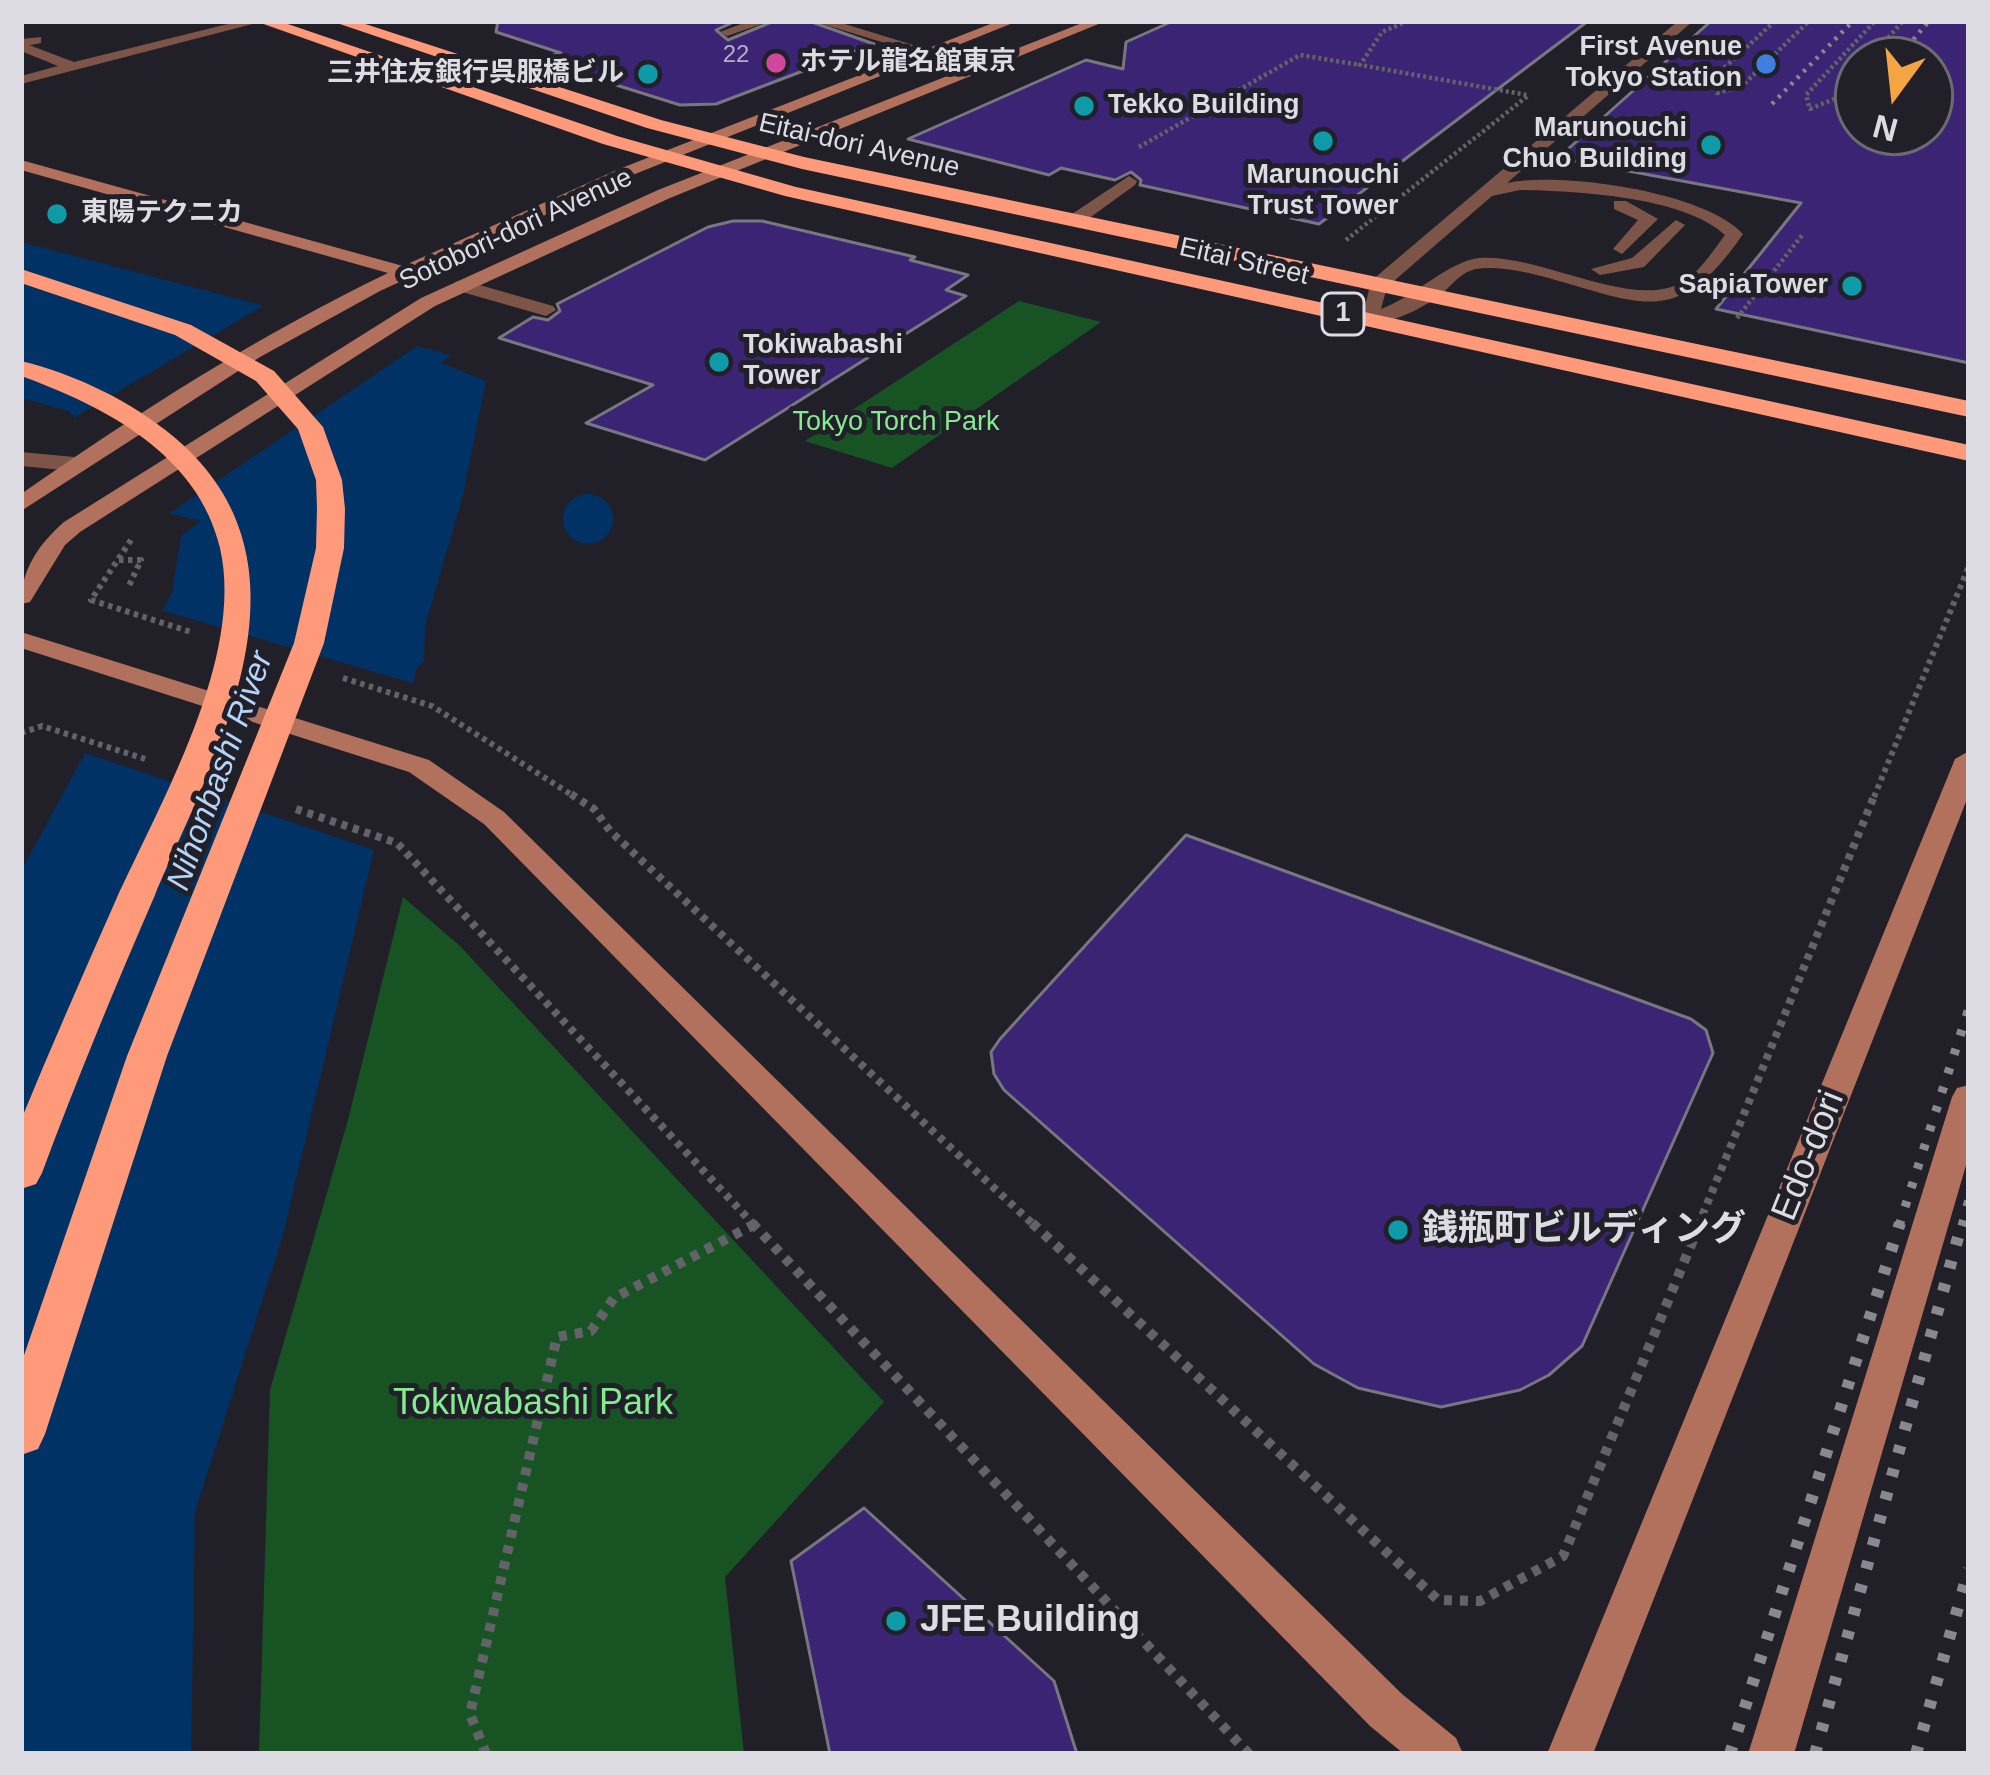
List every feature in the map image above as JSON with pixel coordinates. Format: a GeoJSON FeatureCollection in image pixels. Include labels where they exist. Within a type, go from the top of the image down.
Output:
{"type":"FeatureCollection","features":[{"type":"Feature","properties":{"kind":"highway","name":"1"},"geometry":{"type":"LineString","coordinates":[[260,21],[718,172]]}},
{"type":"Feature","properties":{"kind":"highway","name":"Eitai-dori Avenue"},"geometry":{"type":"LineString","coordinates":[[339,21],[765,154],[1378,285]]}},
{"type":"Feature","properties":{"kind":"highway","name":"Eitai Street"},"geometry":{"type":"LineString","coordinates":[[718,172],[1969,453]]}},
{"type":"Feature","properties":{"kind":"highway"},"geometry":{"type":"LineString","coordinates":[[21,276],[183,330],[265,376],[310,427],[329,480],[332,508],[330,548],[309,643],[147,1056],[21,1434]]}},
{"type":"Feature","properties":{"kind":"highway","name":"1"},"geometry":{"type":"LineString","coordinates":[[1378,285],[1969,409]]}},
{"type":"Feature","properties":{"kind":"highway"},"geometry":{"type":"LineString","coordinates":[[21,368],[97,395],[171,446],[201,479],[225,523],[238,586],[227,656],[189,771],[21,1173]]}},
{"type":"Feature","properties":{"kind":"main road","name":"Sotobori-dori Avenue"},"geometry":{"type":"LineString","coordinates":[[21,503],[74,464],[321,311],[400,271],[663,157],[1011,21]]}},
{"type":"Feature","properties":{"kind":"main road","name":"Sotobori-dori Avenue"},"geometry":{"type":"LineString","coordinates":[[21,597],[56,541],[73,527],[381,329],[462,286],[718,172],[1099,21]]}},
{"type":"Feature","properties":{"kind":"main road"},"geometry":{"type":"LineString","coordinates":[[21,166],[400,271]]}},
{"type":"Feature","properties":{"kind":"main road"},"geometry":{"type":"LineString","coordinates":[[21,640],[419,766],[494,818],[547,865],[1386,1710],[1440,1754]]}},
{"type":"Feature","properties":{"kind":"main road","name":"Edo-dori"},"geometry":{"type":"LineString","coordinates":[[1570,1754],[1969,759]]}},
{"type":"Feature","properties":{"kind":"main road"},"geometry":{"type":"LineString","coordinates":[[1771,1754],[1969,1097]]}},
{"type":"Feature","properties":{"kind":"street"},"geometry":{"type":"LineString","coordinates":[[21,80],[260,21]]}},
{"type":"Feature","properties":{"kind":"street"},"geometry":{"type":"LineString","coordinates":[[727,32],[763,21]]}},
{"type":"Feature","properties":{"kind":"street"},"geometry":{"type":"LineString","coordinates":[[820,21],[929,52]]}},
{"type":"Feature","properties":{"kind":"street"},"geometry":{"type":"LineString","coordinates":[[1368,320],[1378,285],[1686,21]]}},
{"type":"Feature","properties":{"kind":"street"},"geometry":{"type":"LineString","coordinates":[[24,44],[73,67]]}},
{"type":"Feature","properties":{"kind":"street"},"geometry":{"type":"LineString","coordinates":[[1075,220],[1129,182]]}},
{"type":"Feature","properties":{"kind":"street"},"geometry":{"type":"LineString","coordinates":[[1451,223],[1460,244],[1523,265],[1624,291],[1670,293],[1688,288],[1734,234],[1725,222],[1699,212],[1567,185],[1520,185],[1486,192]]}},
{"type":"Feature","properties":{"kind":"street"},"geometry":{"type":"LineString","coordinates":[[1520,185],[1646,215],[1647,224],[1622,249]]}},
{"type":"Feature","properties":{"kind":"street"},"geometry":{"type":"LineString","coordinates":[[1552,272],[1631,267],[1676,225]]}},
{"type":"Feature","properties":{"kind":"street"},"geometry":{"type":"LineString","coordinates":[[1368,320],[1428,295],[1465,266],[1523,265]]}},
{"type":"Feature","properties":{"kind":"street"},"geometry":{"type":"LineString","coordinates":[[462,286],[546,310]]}},
{"type":"Feature","properties":{"kind":"street"},"geometry":{"type":"LineString","coordinates":[[21,459],[74,464]]}},
{"type":"Feature","properties":{"kind":"path"},"geometry":{"type":"LineString","coordinates":[[1360,65],[1382,32],[1408,21]]}},
{"type":"Feature","properties":{"kind":"path"},"geometry":{"type":"LineString","coordinates":[[1774,21],[1710,81],[1717,93],[1742,86],[1809,21]]}},
{"type":"Feature","properties":{"kind":"path"},"geometry":{"type":"LineString","coordinates":[[1140,147],[1300,55],[1529,95],[1334,249]]}},
{"type":"Feature","properties":{"kind":"path"},"geometry":{"type":"LineString","coordinates":[[1834,65],[1806,95],[1810,109],[1834,99]]}},
{"type":"Feature","properties":{"kind":"path"},"geometry":{"type":"LineString","coordinates":[[1740,314],[1803,235]]}},
{"type":"Feature","properties":{"kind":"path"},"geometry":{"type":"LineString","coordinates":[[1750,300],[1767,304]]}},
{"type":"Feature","properties":{"kind":"path"},"geometry":{"type":"LineString","coordinates":[[138,616],[91,600],[142,523]]}},
{"type":"Feature","properties":{"kind":"path"},"geometry":{"type":"LineString","coordinates":[[118,560],[141,560],[128,588]]}},
{"type":"Feature","properties":{"kind":"path"},"geometry":{"type":"LineString","coordinates":[[432,706],[595,809],[645,863],[1438,1600],[1480,1601],[1563,1556],[1969,566]]}},
{"type":"Feature","properties":{"kind":"path"},"geometry":{"type":"LineString","coordinates":[[21,733],[42,726],[57,729]]}},
{"type":"Feature","properties":{"kind":"path"},"geometry":{"type":"LineString","coordinates":[[398,843],[1249,1754]]}},
{"type":"Feature","properties":{"kind":"path"},"geometry":{"type":"LineString","coordinates":[[486,1754],[470,1714],[557,1337],[591,1331],[614,1298],[754,1224]]}},
{"type":"Feature","properties":{"kind":"green space","name":"Tokyo Torch Park"},"geometry":{"type":"Polygon","coordinates":[[[1019,301],[1101,322],[892,468],[805,441],[1019,301]]]}},
{"type":"Feature","properties":{"kind":"green space","name":"Tokiwabashi Park"},"geometry":{"type":"Polygon","coordinates":[[[403,897],[460,946],[884,1402],[725,1577],[744,1754],[259,1754],[270,1390],[348,1120],[403,897]]]}},
{"type":"Feature","properties":{"kind":"water","name":"Nihonbashi River"},"geometry":{"type":"Polygon","coordinates":[[[21,242],[451,355],[441,363],[486,381],[463,495],[425,626],[424,662],[417,667],[283,1235],[195,1512],[191,1754],[21,1754],[21,871],[172,593],[181,536],[201,521],[167,513],[68,411],[21,398],[21,242]]]}},
{"type":"Feature","properties":{"kind":"water"},"geometry":{"type":"Polygon","coordinates":[[[588,494],[606,501],[613,519],[606,537],[588,544],[570,537],[563,519],[570,501],[588,494]]]}},
{"type":"Feature","properties":{"kind":"pier"},"geometry":{"type":"Polygon","coordinates":[[[266,304],[422,343],[167,515],[70,420],[266,304]]]}},
{"type":"Feature","properties":{"kind":"pier"},"geometry":{"type":"Polygon","coordinates":[[[157,609],[419,685],[380,852],[79,751],[157,609]]]}},
{"type":"Feature","properties":{"kind":"building"},"geometry":{"type":"Polygon","coordinates":[[[498,21],[736,21],[716,30],[728,40],[774,21],[809,21],[874,44],[716,104],[680,105],[536,60],[561,53],[496,32],[498,21]]]}},
{"type":"Feature","properties":{"kind":"building"},"geometry":{"type":"Polygon","coordinates":[[[1173,21],[1588,21],[1319,224],[1140,185],[1141,180],[1131,172],[1115,180],[1061,168],[1049,175],[908,139],[1086,60],[1123,69],[1126,42],[1173,21]]]}},
{"type":"Feature","properties":{"kind":"building"},"geometry":{"type":"Polygon","coordinates":[[[1711,21],[1969,21],[1969,363],[1716,309],[1801,203],[1558,158],[1711,21]]]}},
{"type":"Feature","properties":{"kind":"building","name":"Tokiwabashi Tower"},"geometry":{"type":"Polygon","coordinates":[[[762,221],[915,257],[910,260],[968,275],[946,290],[966,296],[705,460],[586,423],[653,385],[499,338],[533,317],[548,320],[560,311],[557,304],[708,227],[762,221]]]}},
{"type":"Feature","properties":{"kind":"building","name":"銭瓶町ビルディング"},"geometry":{"type":"Polygon","coordinates":[[[1186,835],[1691,1019],[1706,1030],[1713,1053],[1582,1346],[1549,1375],[1520,1390],[1441,1407],[1358,1388],[1314,1364],[1004,1090],[994,1074],[991,1052],[1000,1039],[1186,835]]]}},
{"type":"Feature","properties":{"kind":"building","name":"JFE Building"},"geometry":{"type":"Polygon","coordinates":[[[864,1508],[1054,1681],[1077,1754],[830,1754],[791,1561],[864,1508]]]}},
{"type":"Feature","properties":{"kind":"railway"},"geometry":{"type":"LineString","coordinates":[[1772,104],[1853,21]]}},
{"type":"Feature","properties":{"kind":"railway"},"geometry":{"type":"LineString","coordinates":[[1916,36],[1929,21]]}},
{"type":"Feature","properties":{"kind":"railway"},"geometry":{"type":"LineString","coordinates":[[1899,1226],[1969,1008]]}},
{"type":"Feature","properties":{"kind":"railway"},"geometry":{"type":"LineString","coordinates":[[1962,1226],[1969,1199]]}},
{"type":"Feature","properties":{"kind":"railway"},"geometry":{"type":"LineString","coordinates":[[1730,1754],[1900,1223]]}},
{"type":"Feature","properties":{"kind":"railway"},"geometry":{"type":"LineString","coordinates":[[1815,1754],[1962,1223]]}},
{"type":"Feature","properties":{"kind":"railway"},"geometry":{"type":"LineString","coordinates":[[1916,1754],[1969,1569]]}},
{"type":"Feature","properties":{"kind":"place","name":"ホテル龍名館東京"},"geometry":{"type":"Point","coordinates":[776,63]}},
{"type":"Feature","properties":{"kind":"place","name":"First Avenue Tokyo Station"},"geometry":{"type":"Point","coordinates":[1766,64]}},
{"type":"Feature","properties":{"kind":"place","name":"三井住友銀行呉服橋ビル"},"geometry":{"type":"Point","coordinates":[648,74]}},
{"type":"Feature","properties":{"kind":"place","name":"Tekko Building"},"geometry":{"type":"Point","coordinates":[1084,106]}},
{"type":"Feature","properties":{"kind":"place","name":"Marunouchi Trust Tower"},"geometry":{"type":"Point","coordinates":[1323,141]}},
{"type":"Feature","properties":{"kind":"place","name":"Marunouchi Chuo Building"},"geometry":{"type":"Point","coordinates":[1711,145]}},
{"type":"Feature","properties":{"kind":"place","name":"東陽テクニカ"},"geometry":{"type":"Point","coordinates":[57,214]}},
{"type":"Feature","properties":{"kind":"place","name":"SapiaTower"},"geometry":{"type":"Point","coordinates":[1852,286]}},
{"type":"Feature","properties":{"kind":"place","name":"Tokiwabashi Tower"},"geometry":{"type":"Point","coordinates":[719,362]}},
{"type":"Feature","properties":{"kind":"place","name":"銭瓶町ビルディング"},"geometry":{"type":"Point","coordinates":[1398,1230]}},
{"type":"Feature","properties":{"kind":"place","name":"JFE Building"},"geometry":{"type":"Point","coordinates":[896,1621]}}]}
